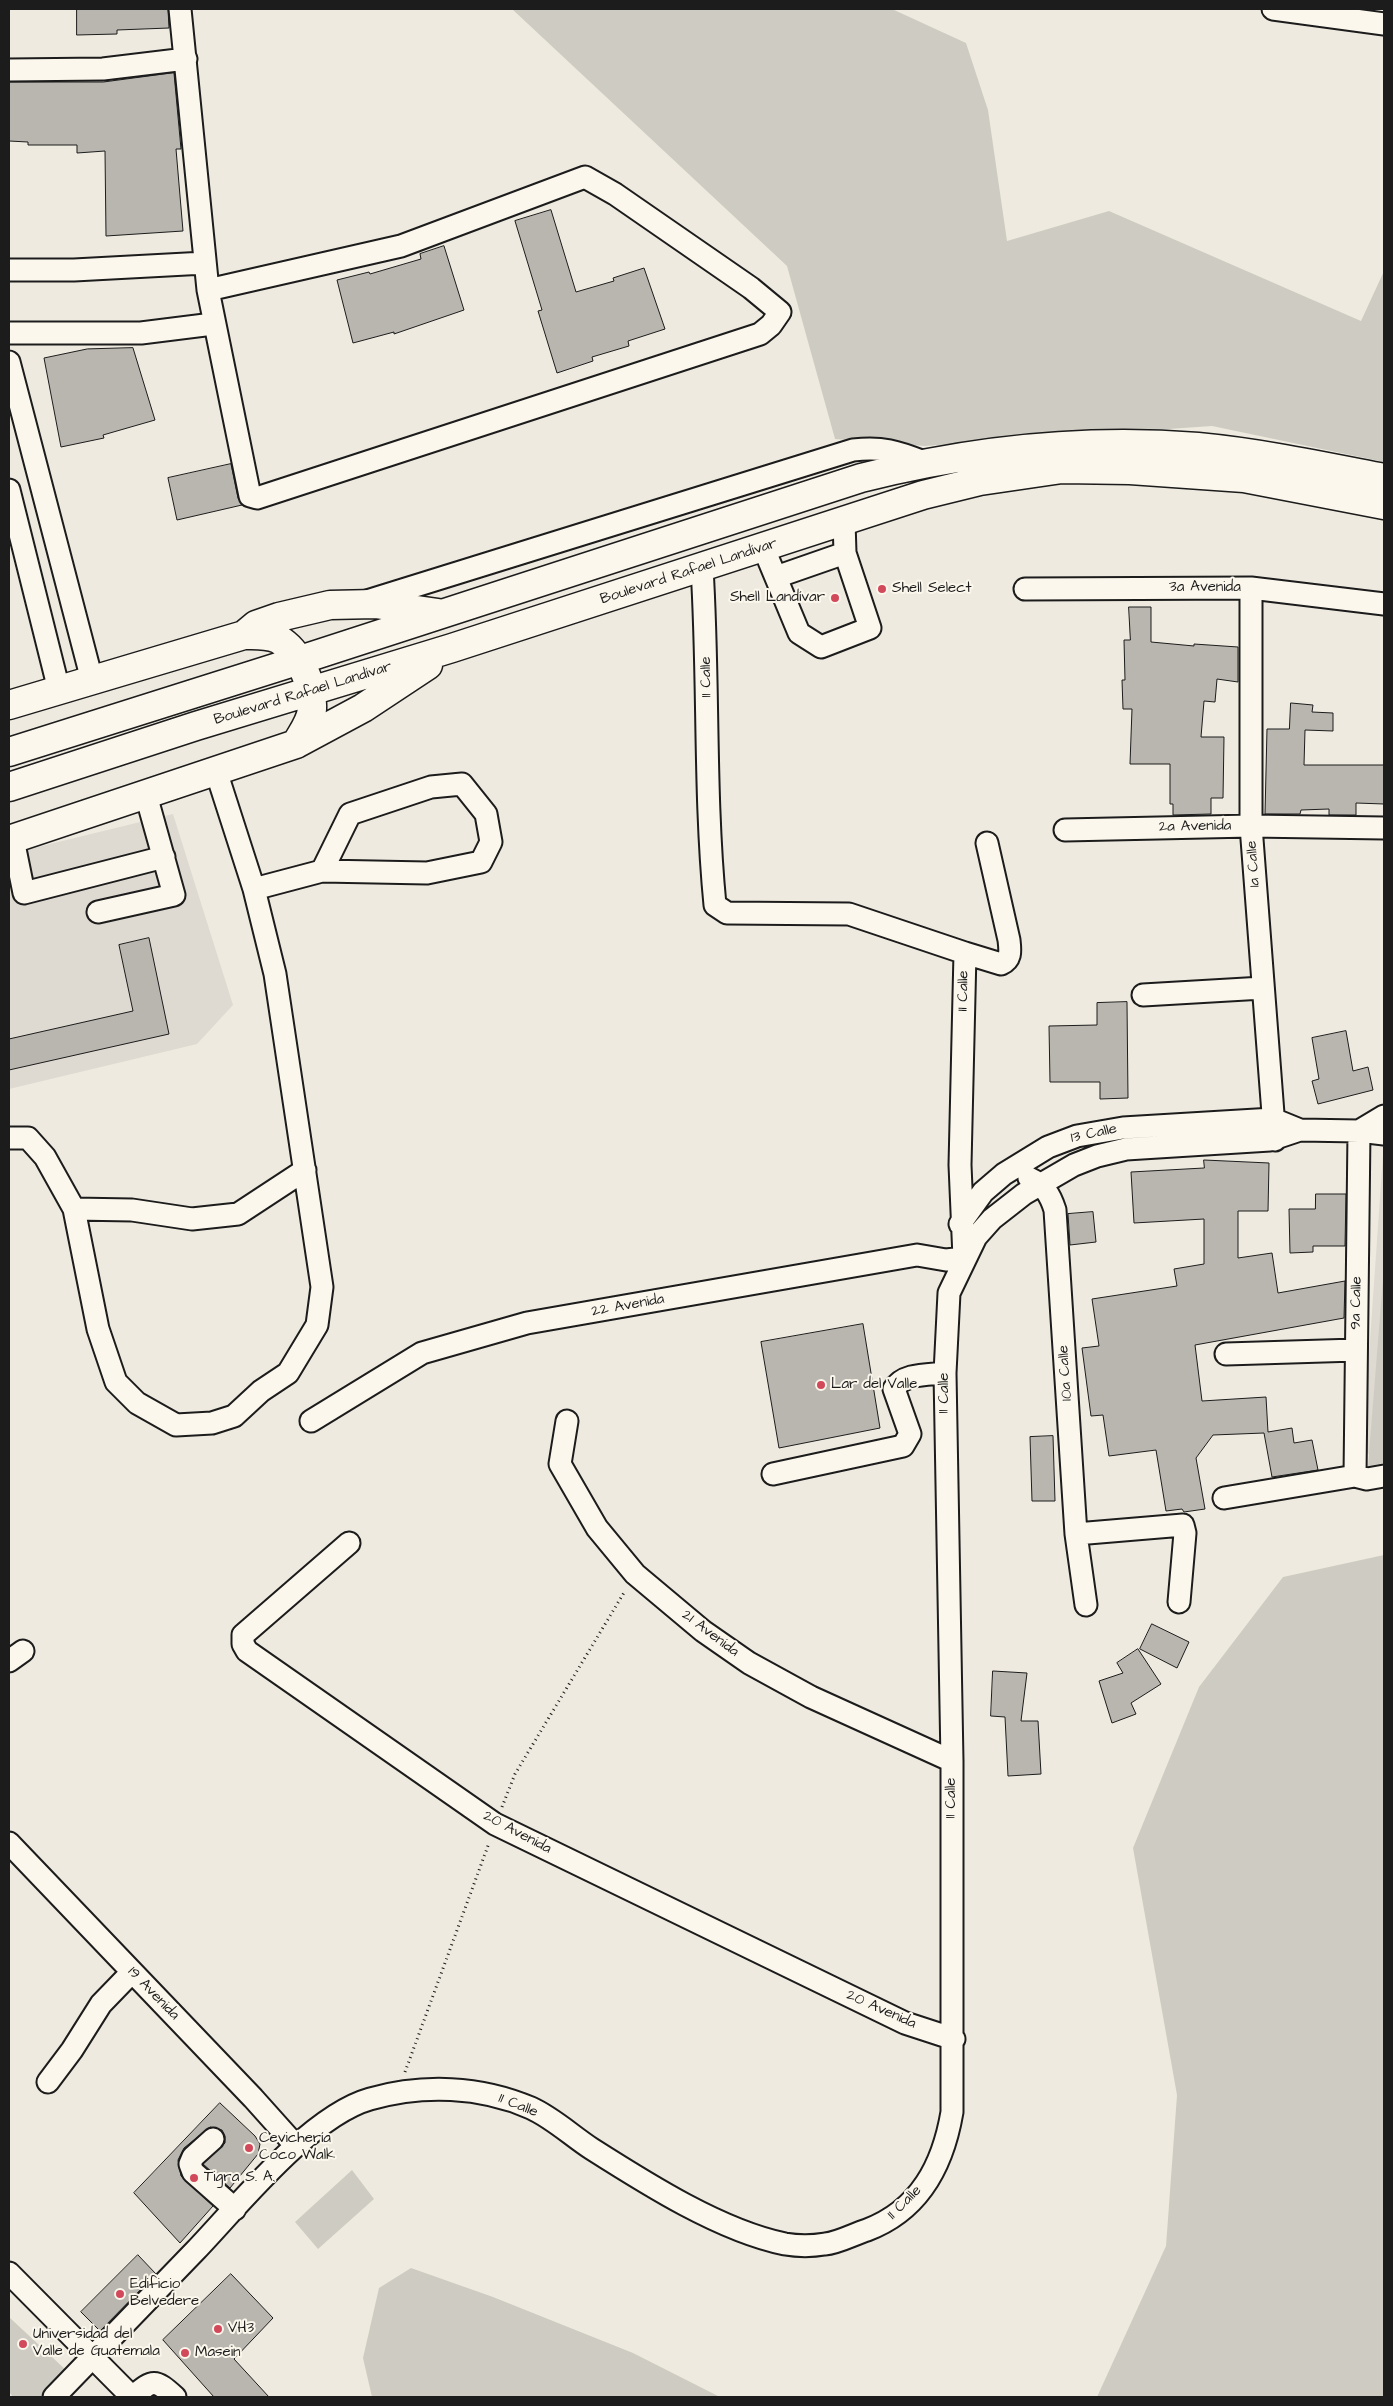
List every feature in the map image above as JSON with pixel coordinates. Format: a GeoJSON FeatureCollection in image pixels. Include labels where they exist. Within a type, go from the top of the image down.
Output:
{"type":"FeatureCollection","features":[{"type":"Feature","properties":{"kind":"main road"},"geometry":{"type":"LineString","coordinates":[[9,752],[300,660],[861,478],[924,462],[1024,448],[1130,444],[1266,455],[1384,478]]}},
{"type":"Feature","properties":{"kind":"main road","name":"Boulevard Rafael Landívar"},"geometry":{"type":"LineString","coordinates":[[9,787],[196,726],[452,648],[764,549],[844,520],[923,495],[980,480],[1062,469],[1130,470],[1244,478],[1384,505]]}},
{"type":"Feature","properties":{"kind":"main road"},"geometry":{"type":"LineString","coordinates":[[244,635],[256,625],[279,617],[330,606],[359,603],[400,606],[442,614]]}},
{"type":"Feature","properties":{"kind":"main road"},"geometry":{"type":"LineString","coordinates":[[9,705],[244,635],[267,635],[279,640],[300,660],[309,692],[312,710],[307,725],[296,744]]}},
{"type":"Feature","properties":{"kind":"main road"},"geometry":{"type":"LineString","coordinates":[[11,840],[296,744],[364,708],[452,648]]}},
{"type":"Feature","properties":{"kind":"street"},"geometry":{"type":"LineString","coordinates":[[180,9],[208,290],[213,324],[250,496],[257,498],[760,334],[771,325],[780,312],[751,288],[626,202],[604,187],[585,178],[401,246],[208,290]]}},
{"type":"Feature","properties":{"kind":"street"},"geometry":{"type":"LineString","coordinates":[[1273,9],[1340,13],[1384,24]]}},
{"type":"Feature","properties":{"kind":"street"},"geometry":{"type":"LineString","coordinates":[[9,70],[103,69],[186,59]]}},
{"type":"Feature","properties":{"kind":"street"},"geometry":{"type":"LineString","coordinates":[[9,270],[74,270],[205,263]]}},
{"type":"Feature","properties":{"kind":"street"},"geometry":{"type":"LineString","coordinates":[[9,334],[141,333],[213,324]]}},
{"type":"Feature","properties":{"kind":"street"},"geometry":{"type":"LineString","coordinates":[[9,362],[92,680]]}},
{"type":"Feature","properties":{"kind":"street"},"geometry":{"type":"LineString","coordinates":[[359,603],[853,450],[878,448],[896,450],[924,462]]}},
{"type":"Feature","properties":{"kind":"street"},"geometry":{"type":"LineString","coordinates":[[41,484],[9,492],[58,690]]}},
{"type":"Feature","properties":{"kind":"street"},"geometry":{"type":"LineString","coordinates":[[764,549],[799,633],[821,647],[870,628],[845,554],[844,520]]}},
{"type":"Feature","properties":{"kind":"street"},"geometry":{"type":"LineString","coordinates":[[776,577],[845,554]]}},
{"type":"Feature","properties":{"kind":"street","name":"11 Calle"},"geometry":{"type":"LineString","coordinates":[[702,568],[707,641],[711,860],[715,905],[727,913],[849,914],[965,953],[960,1165],[962,1222]]}},
{"type":"Feature","properties":{"kind":"street"},"geometry":{"type":"LineString","coordinates":[[34,593],[67,583]]}},
{"type":"Feature","properties":{"kind":"street","name":"3a Avenida"},"geometry":{"type":"LineString","coordinates":[[1025,589],[1251,588],[1384,604]]}},
{"type":"Feature","properties":{"kind":"street","name":"1a Calle"},"geometry":{"type":"LineString","coordinates":[[1251,588],[1251,826],[1274,1130]]}},
{"type":"Feature","properties":{"kind":"street"},"geometry":{"type":"LineString","coordinates":[[9,1138],[28,1138],[45,1157],[74,1209],[98,1329],[116,1382],[137,1403],[176,1425],[212,1423],[234,1416],[261,1391],[288,1373],[317,1324],[322,1287],[275,974],[254,889],[216,771]]}},
{"type":"Feature","properties":{"kind":"street"},"geometry":{"type":"LineString","coordinates":[[254,889],[322,871],[427,873],[481,862],[491,842],[486,814],[462,784],[431,787],[350,814],[322,871]]}},
{"type":"Feature","properties":{"kind":"street"},"geometry":{"type":"LineString","coordinates":[[98,912],[174,895],[146,795]]}},
{"type":"Feature","properties":{"kind":"street","name":"2a Avenida"},"geometry":{"type":"LineString","coordinates":[[1065,830],[1251,826],[1384,828]]}},
{"type":"Feature","properties":{"kind":"street"},"geometry":{"type":"LineString","coordinates":[[11,840],[24,893],[164,857]]}},
{"type":"Feature","properties":{"kind":"street"},"geometry":{"type":"LineString","coordinates":[[965,953],[1001,964],[1007,961],[1010,955],[1009,940],[987,843]]}},
{"type":"Feature","properties":{"kind":"street"},"geometry":{"type":"LineString","coordinates":[[1143,995],[1264,988]]}},
{"type":"Feature","properties":{"kind":"street"},"geometry":{"type":"LineString","coordinates":[[1359,1130],[1384,1116]]}},
{"type":"Feature","properties":{"kind":"street","name":"13 Calle"},"geometry":{"type":"LineString","coordinates":[[949,1293],[955,1259],[950,1238],[982,1192],[1004,1174],[1048,1147],[1077,1136],[1123,1128],[1359,1130],[1384,1134]]}},
{"type":"Feature","properties":{"kind":"street","name":"13 Calle"},"geometry":{"type":"LineString","coordinates":[[955,1259],[992,1220],[1040,1184],[1097,1156],[1126,1149],[1274,1130]]}},
{"type":"Feature","properties":{"kind":"street","name":"9a Calle"},"geometry":{"type":"LineString","coordinates":[[1355,1476],[1359,1130]]}},
{"type":"Feature","properties":{"kind":"street"},"geometry":{"type":"LineString","coordinates":[[74,1209],[132,1210],[192,1218],[238,1214],[305,1170]]}},
{"type":"Feature","properties":{"kind":"street"},"geometry":{"type":"LineString","coordinates":[[1004,1174],[1026,1176],[1040,1184]]}},
{"type":"Feature","properties":{"kind":"street","name":"10a Calle"},"geometry":{"type":"LineString","coordinates":[[1040,1184],[1050,1195],[1055,1210],[1076,1534],[1086,1605]]}},
{"type":"Feature","properties":{"kind":"street","name":"22 Avenida"},"geometry":{"type":"LineString","coordinates":[[311,1422],[422,1353],[527,1323],[917,1255],[955,1259]]}},
{"type":"Feature","properties":{"kind":"street","name":"11 Calle"},"geometry":{"type":"LineString","coordinates":[[54,2397],[296,2146],[346,2109],[368,2099],[450,2088],[477,2091],[533,2109],[592,2150],[688,2206],[743,2231],[787,2244],[827,2244],[886,2222],[920,2192],[939,2162],[948,2136],[952,2112],[954,2040],[952,1760],[945,1373],[949,1293]]}},
{"type":"Feature","properties":{"kind":"street"},"geometry":{"type":"LineString","coordinates":[[1226,1354],[1356,1350]]}},
{"type":"Feature","properties":{"kind":"street"},"geometry":{"type":"LineString","coordinates":[[773,1474],[903,1446],[910,1434],[894,1389],[897,1383],[904,1379],[945,1373]]}},
{"type":"Feature","properties":{"kind":"street","name":"21 Avenida"},"geometry":{"type":"LineString","coordinates":[[567,1421],[560,1464],[597,1528],[635,1574],[703,1631],[749,1663],[811,1697],[952,1760]]}},
{"type":"Feature","properties":{"kind":"street"},"geometry":{"type":"LineString","coordinates":[[1224,1498],[1355,1476],[1367,1479],[1384,1476]]}},
{"type":"Feature","properties":{"kind":"street"},"geometry":{"type":"LineString","coordinates":[[1076,1534],[1183,1525],[1185,1533],[1179,1602]]}},
{"type":"Feature","properties":{"kind":"street","name":"20 Avenida"},"geometry":{"type":"LineString","coordinates":[[349,1543],[243,1635],[243,1644],[247,1651],[496,1824],[905,2023],[954,2040]]}},
{"type":"Feature","properties":{"kind":"street","name":"19 Avenida"},"geometry":{"type":"LineString","coordinates":[[9,1843],[253,2098],[296,2146]]}},
{"type":"Feature","properties":{"kind":"street"},"geometry":{"type":"LineString","coordinates":[[48,2082],[72,2050],[101,2004],[132,1972]]}},
{"type":"Feature","properties":{"kind":"street"},"geometry":{"type":"LineString","coordinates":[[213,2139],[193,2158],[190,2164],[193,2172],[235,2209]]}},
{"type":"Feature","properties":{"kind":"street"},"geometry":{"type":"LineString","coordinates":[[9,2273],[132,2397],[151,2382],[156,2382],[175,2397]]}},
{"type":"Feature","properties":{"kind":"shaded area"},"geometry":{"type":"Polygon","coordinates":[[[512,9],[892,9],[966,43],[988,110],[1007,241],[1109,211],[1361,321],[1384,271],[1384,462],[1212,426],[925,446],[835,439],[787,266],[512,9]]]}},
{"type":"Feature","properties":{"kind":"shaded area"},"geometry":{"type":"Polygon","coordinates":[[[173,814],[233,1005],[197,1044],[9,1089],[9,854],[173,814]]]}},
{"type":"Feature","properties":{"kind":"shaded area"},"geometry":{"type":"Polygon","coordinates":[[[1384,1140],[1384,1451],[1362,1455],[1384,1140]]]}},
{"type":"Feature","properties":{"kind":"shaded area"},"geometry":{"type":"Polygon","coordinates":[[[1384,1266],[1384,1463],[1368,1466],[1384,1266]]]}},
{"type":"Feature","properties":{"kind":"shaded area"},"geometry":{"type":"Polygon","coordinates":[[[1384,1555],[1384,2397],[1097,2397],[1166,2246],[1177,2095],[1133,1848],[1199,1687],[1283,1577],[1384,1555]]]}},
{"type":"Feature","properties":{"kind":"shaded area"},"geometry":{"type":"Polygon","coordinates":[[[352,2170],[374,2199],[318,2249],[295,2222],[352,2170]]]}},
{"type":"Feature","properties":{"kind":"shaded area"},"geometry":{"type":"Polygon","coordinates":[[[411,2268],[493,2297],[633,2353],[720,2397],[372,2397],[363,2358],[379,2288],[411,2268]]]}},
{"type":"Feature","properties":{"kind":"shaded area","name":"Universidad del Valle de Guatemala"},"geometry":{"type":"Polygon","coordinates":[[[9,2317],[67,2371],[41,2397],[13,2397],[9,2392],[9,2317]]]}},
{"type":"Feature","properties":{"kind":"building"},"geometry":{"type":"Polygon","coordinates":[[[77,9],[168,9],[169,28],[117,30],[117,34],[77,35],[77,9]]]}},
{"type":"Feature","properties":{"kind":"building"},"geometry":{"type":"Polygon","coordinates":[[[174,73],[181,149],[176,149],[183,231],[106,236],[105,151],[77,153],[77,145],[28,145],[28,142],[9,141],[9,82],[103,82],[174,73]]]}},
{"type":"Feature","properties":{"kind":"building"},"geometry":{"type":"Polygon","coordinates":[[[551,210],[576,292],[614,281],[613,278],[644,268],[665,329],[628,341],[629,346],[592,357],[593,361],[557,373],[538,311],[542,310],[515,221],[551,210]]]}},
{"type":"Feature","properties":{"kind":"building"},"geometry":{"type":"Polygon","coordinates":[[[444,246],[464,310],[394,334],[394,332],[353,343],[337,280],[369,272],[370,274],[421,259],[420,254],[444,246]]]}},
{"type":"Feature","properties":{"kind":"building"},"geometry":{"type":"Polygon","coordinates":[[[133,348],[155,420],[103,435],[104,438],[61,447],[44,358],[87,349],[133,348]]]}},
{"type":"Feature","properties":{"kind":"building"},"geometry":{"type":"Polygon","coordinates":[[[231,464],[238,498],[242,505],[177,520],[168,478],[231,464]]]}},
{"type":"Feature","properties":{"kind":"building"},"geometry":{"type":"Polygon","coordinates":[[[1129,607],[1151,607],[1151,642],[1194,646],[1194,644],[1238,647],[1238,682],[1217,679],[1215,702],[1204,701],[1201,737],[1224,737],[1223,798],[1211,798],[1211,814],[1173,815],[1173,804],[1170,804],[1170,764],[1130,764],[1132,709],[1123,709],[1122,680],[1125,680],[1124,640],[1130,640],[1129,607]]]}},
{"type":"Feature","properties":{"kind":"building"},"geometry":{"type":"Polygon","coordinates":[[[1291,703],[1313,705],[1312,712],[1333,713],[1333,731],[1305,730],[1304,765],[1384,765],[1384,804],[1356,803],[1356,815],[1329,815],[1329,809],[1301,810],[1300,814],[1265,814],[1267,729],[1289,729],[1291,703]]]}},
{"type":"Feature","properties":{"kind":"building"},"geometry":{"type":"Polygon","coordinates":[[[149,938],[169,1034],[9,1070],[9,1039],[133,1011],[119,945],[149,938]]]}},
{"type":"Feature","properties":{"kind":"building"},"geometry":{"type":"Polygon","coordinates":[[[1127,1002],[1128,1098],[1100,1099],[1100,1082],[1050,1082],[1049,1026],[1097,1025],[1097,1003],[1127,1002]]]}},
{"type":"Feature","properties":{"kind":"building"},"geometry":{"type":"Polygon","coordinates":[[[1346,1031],[1353,1071],[1368,1067],[1373,1090],[1318,1104],[1312,1081],[1319,1079],[1312,1038],[1346,1031]]]}},
{"type":"Feature","properties":{"kind":"building"},"geometry":{"type":"Polygon","coordinates":[[[1204,1160],[1269,1163],[1268,1211],[1238,1211],[1238,1258],[1272,1253],[1278,1293],[1345,1281],[1344,1318],[1195,1345],[1202,1401],[1266,1397],[1268,1432],[1292,1428],[1294,1443],[1312,1440],[1318,1470],[1272,1477],[1264,1433],[1213,1435],[1196,1458],[1205,1509],[1184,1512],[1182,1509],[1166,1511],[1156,1450],[1109,1456],[1103,1415],[1091,1416],[1082,1348],[1099,1346],[1092,1299],[1177,1286],[1174,1269],[1204,1264],[1204,1219],[1134,1223],[1131,1172],[1204,1168],[1204,1160]]]}},
{"type":"Feature","properties":{"kind":"building"},"geometry":{"type":"Polygon","coordinates":[[[1316,1194],[1346,1194],[1345,1246],[1313,1246],[1313,1252],[1290,1253],[1289,1209],[1315,1209],[1316,1194]]]}},
{"type":"Feature","properties":{"kind":"building"},"geometry":{"type":"Polygon","coordinates":[[[1093,1212],[1096,1242],[1070,1245],[1068,1214],[1093,1212]]]}},
{"type":"Feature","properties":{"kind":"building","name":"Lar del Valle"},"geometry":{"type":"Polygon","coordinates":[[[863,1324],[880,1428],[779,1448],[761,1342],[863,1324]]]}},
{"type":"Feature","properties":{"kind":"building"},"geometry":{"type":"Polygon","coordinates":[[[1053,1436],[1055,1501],[1032,1501],[1030,1437],[1053,1436]]]}},
{"type":"Feature","properties":{"kind":"building"},"geometry":{"type":"Polygon","coordinates":[[[1152,1624],[1189,1642],[1177,1668],[1140,1649],[1152,1624]]]}},
{"type":"Feature","properties":{"kind":"building"},"geometry":{"type":"Polygon","coordinates":[[[1138,1649],[1161,1684],[1131,1703],[1136,1714],[1112,1723],[1099,1681],[1123,1673],[1117,1663],[1138,1649]]]}},
{"type":"Feature","properties":{"kind":"building"},"geometry":{"type":"Polygon","coordinates":[[[993,1671],[1027,1673],[1021,1721],[1038,1721],[1041,1774],[1008,1776],[1005,1717],[991,1716],[993,1671]]]}},
{"type":"Feature","properties":{"kind":"building","name":"Tigra S. A."},"geometry":{"type":"Polygon","coordinates":[[[220,2103],[255,2136],[260,2144],[258,2154],[230,2188],[203,2164],[225,2143],[225,2136],[222,2130],[210,2127],[184,2148],[178,2160],[181,2176],[213,2206],[180,2243],[134,2193],[220,2103]]]}},
{"type":"Feature","properties":{"kind":"building","name":"Edificio Belvedere"},"geometry":{"type":"Polygon","coordinates":[[[138,2255],[156,2274],[100,2331],[81,2312],[138,2255]]]}},
{"type":"Feature","properties":{"kind":"building","name":"VH3"},"geometry":{"type":"Polygon","coordinates":[[[231,2274],[273,2318],[234,2359],[269,2397],[214,2397],[163,2340],[231,2274]]]}},
{"type":"Feature","properties":{"kind":"place","name":"Shell Select"},"geometry":{"type":"Point","coordinates":[882,589]}},
{"type":"Feature","properties":{"kind":"place","name":"Shell Landívar"},"geometry":{"type":"Point","coordinates":[835,598]}},
{"type":"Feature","properties":{"kind":"place","name":"Lar del Valle"},"geometry":{"type":"Point","coordinates":[821,1385]}},
{"type":"Feature","properties":{"kind":"place","name":"Cevichería Coco Walk"},"geometry":{"type":"Point","coordinates":[249,2148]}},
{"type":"Feature","properties":{"kind":"place","name":"Tigra S. A."},"geometry":{"type":"Point","coordinates":[194,2178]}},
{"type":"Feature","properties":{"kind":"place","name":"Edificio Belvedere"},"geometry":{"type":"Point","coordinates":[120,2294]}},
{"type":"Feature","properties":{"kind":"place","name":"VH3"},"geometry":{"type":"Point","coordinates":[218,2329]}},
{"type":"Feature","properties":{"kind":"place","name":"Universidad del Valle de Guatemala"},"geometry":{"type":"Point","coordinates":[23,2344]}},
{"type":"Feature","properties":{"kind":"place","name":"Masein"},"geometry":{"type":"Point","coordinates":[185,2353]}}]}
